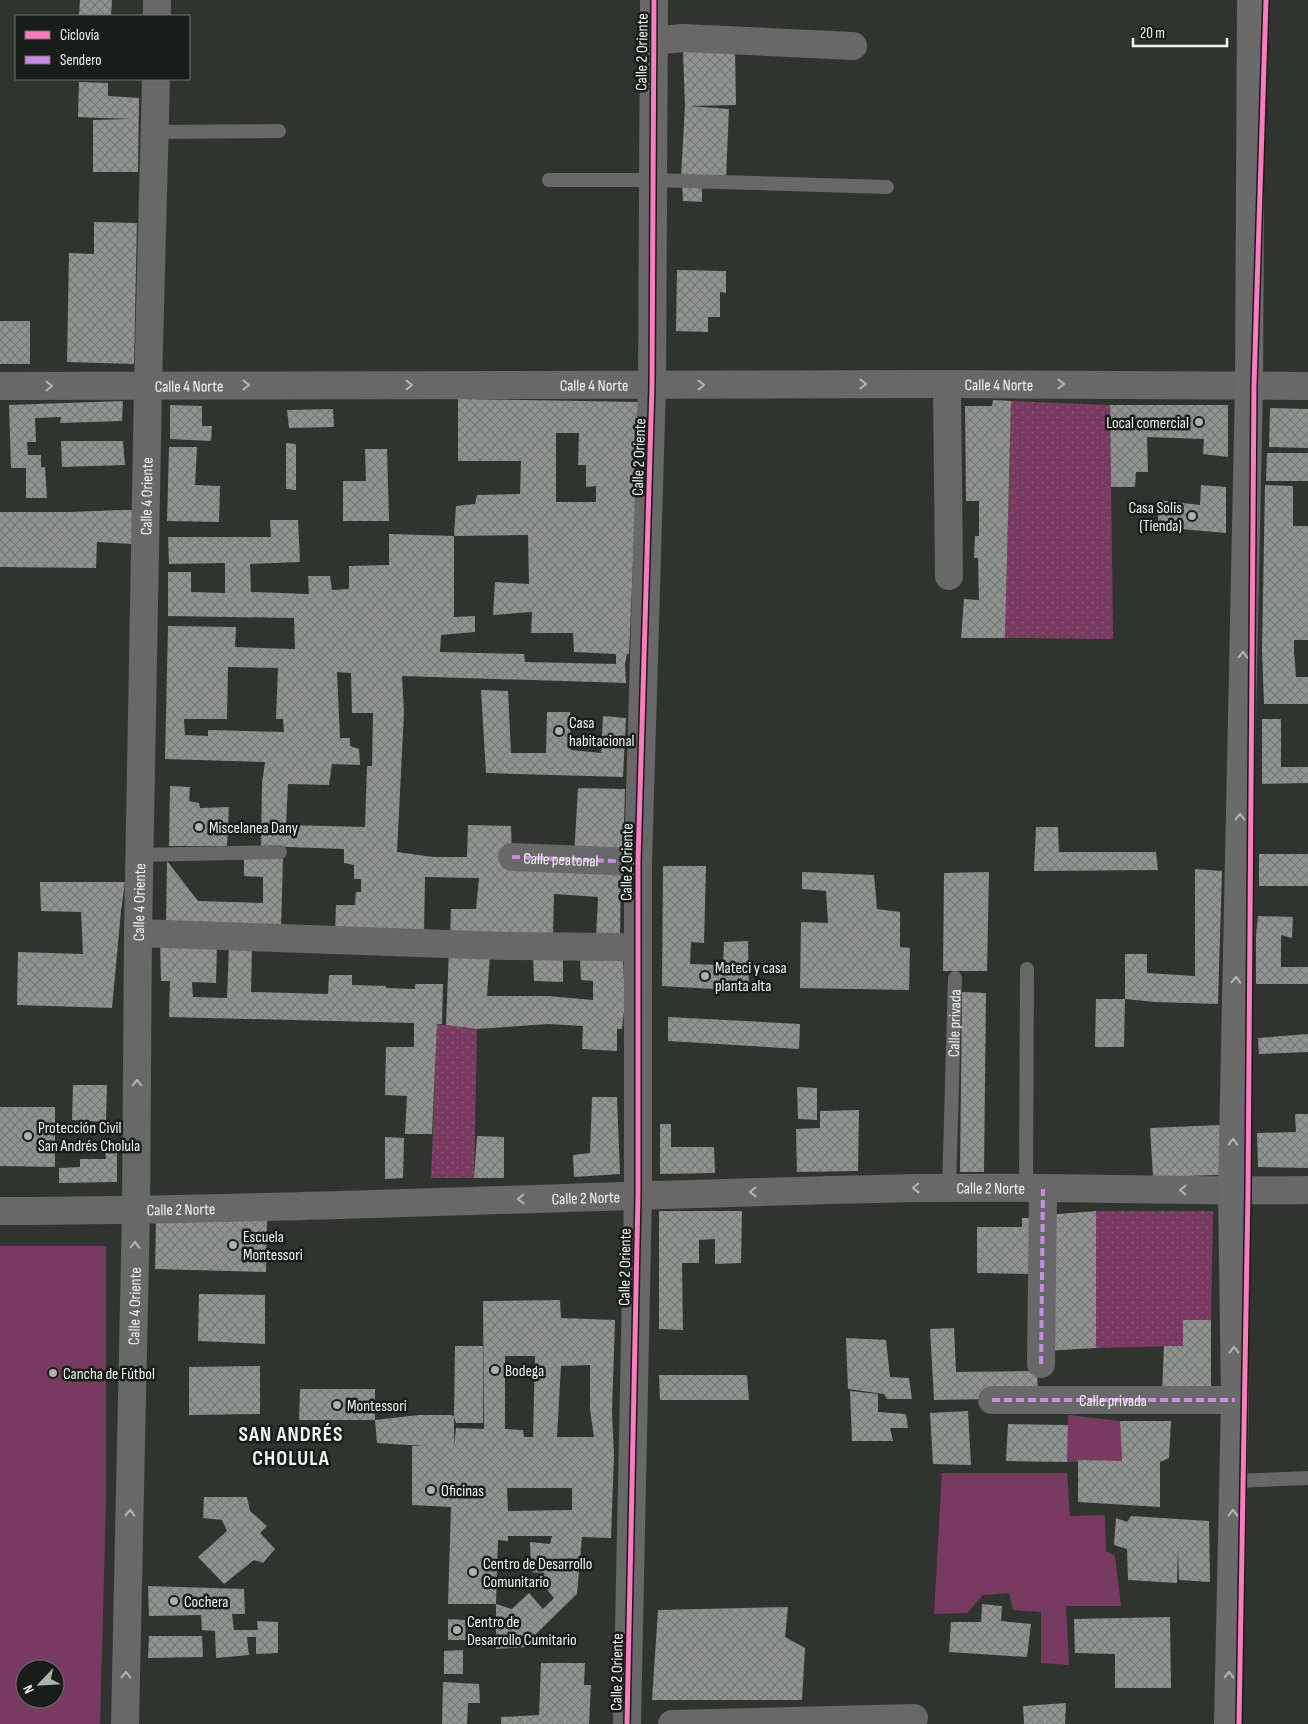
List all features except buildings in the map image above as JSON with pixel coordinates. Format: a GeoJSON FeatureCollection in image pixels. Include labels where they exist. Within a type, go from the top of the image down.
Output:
{"type":"FeatureCollection","features":[{"type":"Feature","properties":{"kind":"main road"},"geometry":{"type":"LineString","coordinates":[[1228,1724],[1235,1400],[1232,1191],[1248,385],[1251,0]]}},
{"type":"Feature","properties":{"kind":"street"},"geometry":{"type":"LineString","coordinates":[[157,15],[158,0]]}},
{"type":"Feature","properties":{"kind":"street","name":"Calle 2 Oriente"},"geometry":{"type":"LineString","coordinates":[[627,1724],[638,1195],[638,862],[652,385],[654,0]]}},
{"type":"Feature","properties":{"kind":"street"},"geometry":{"type":"LineString","coordinates":[[653,41],[683,38],[853,46]]}},
{"type":"Feature","properties":{"kind":"street","name":"Calle 4 Oriente"},"geometry":{"type":"LineString","coordinates":[[125,1724],[136,1210],[139,855],[156,80]]}},
{"type":"Feature","properties":{"kind":"street"},"geometry":{"type":"LineString","coordinates":[[947,384],[949,576]]}},
{"type":"Feature","properties":{"kind":"street","name":"Calle 4 Norte"},"geometry":{"type":"LineString","coordinates":[[0,386],[947,384],[1308,386]]}},
{"type":"Feature","properties":{"kind":"street","name":"Calle peatonal"},"geometry":{"type":"LineString","coordinates":[[512,857],[638,862]]}},
{"type":"Feature","properties":{"kind":"street"},"geometry":{"type":"LineString","coordinates":[[138,933],[637,949]]}},
{"type":"Feature","properties":{"kind":"street","name":"Calle 2 Norte"},"geometry":{"type":"LineString","coordinates":[[0,1211],[136,1210],[638,1195],[949,1189],[1308,1190]]}},
{"type":"Feature","properties":{"kind":"street"},"geometry":{"type":"LineString","coordinates":[[1034,1189],[1041,1364]]}},
{"type":"Feature","properties":{"kind":"street","name":"Calle privada"},"geometry":{"type":"LineString","coordinates":[[992,1400],[1235,1400]]}},
{"type":"Feature","properties":{"kind":"street"},"geometry":{"type":"LineString","coordinates":[[672,1724],[914,1718]]}},
{"type":"Feature","properties":{"kind":"lane"},"geometry":{"type":"LineString","coordinates":[[155,132],[279,131]]}},
{"type":"Feature","properties":{"kind":"lane"},"geometry":{"type":"LineString","coordinates":[[549,180],[652,180],[887,187]]}},
{"type":"Feature","properties":{"kind":"lane"},"geometry":{"type":"LineString","coordinates":[[139,855],[280,852]]}},
{"type":"Feature","properties":{"kind":"lane"},"geometry":{"type":"LineString","coordinates":[[1027,969],[1034,1189]]}},
{"type":"Feature","properties":{"kind":"lane","name":"Calle privada"},"geometry":{"type":"LineString","coordinates":[[949,1189],[955,978]]}},
{"type":"Feature","properties":{"kind":"lane"},"geometry":{"type":"LineString","coordinates":[[1234,1481],[1308,1478]]}},
{"type":"Feature","properties":{"kind":"shaded area"},"geometry":{"type":"Polygon","coordinates":[[[1011,401],[1110,405],[1113,639],[1005,638],[1011,401]]]}},
{"type":"Feature","properties":{"kind":"shaded area"},"geometry":{"type":"Polygon","coordinates":[[[437,1024],[477,1029],[474,1178],[431,1178],[437,1024]]]}},
{"type":"Feature","properties":{"kind":"shaded area"},"geometry":{"type":"Polygon","coordinates":[[[1096,1211],[1213,1211],[1211,1320],[1183,1320],[1183,1346],[1096,1348],[1096,1211]]]}},
{"type":"Feature","properties":{"kind":"shaded area"},"geometry":{"type":"Polygon","coordinates":[[[0,1246],[106,1246],[106,1503],[100,1724],[0,1724],[0,1246]]]}},
{"type":"Feature","properties":{"kind":"shaded area"},"geometry":{"type":"Polygon","coordinates":[[[1068,1415],[1120,1421],[1122,1461],[1067,1462],[1068,1415]]]}},
{"type":"Feature","properties":{"kind":"shaded area"},"geometry":{"type":"Polygon","coordinates":[[[942,1473],[1067,1473],[1070,1516],[1105,1515],[1106,1551],[1115,1556],[1121,1606],[1066,1606],[1069,1665],[1041,1663],[1041,1612],[1013,1610],[1009,1593],[983,1595],[967,1613],[934,1614],[942,1473]]]}},
{"type":"Feature","properties":{"kind":"marked path"},"geometry":{"type":"LineString","coordinates":[[512,857],[638,862]]}},
{"type":"Feature","properties":{"kind":"marked path"},"geometry":{"type":"LineString","coordinates":[[1041,1364],[1043,1189]]}},
{"type":"Feature","properties":{"kind":"marked path"},"geometry":{"type":"LineString","coordinates":[[992,1400],[1235,1400]]}},
{"type":"Feature","properties":{"kind":"cycle path"},"geometry":{"type":"LineString","coordinates":[[627,1724],[638,1195],[638,862],[652,385],[654,0]]}},
{"type":"Feature","properties":{"kind":"cycle path"},"geometry":{"type":"LineString","coordinates":[[1239,1724],[1248,1191],[1254,385],[1266,0]]}},
{"type":"Feature","properties":{"kind":"place","name":"Local comercial"},"geometry":{"type":"Point","coordinates":[1199,422]}},
{"type":"Feature","properties":{"kind":"place","name":"Casa Solis (Tienda)"},"geometry":{"type":"Point","coordinates":[1192,516]}},
{"type":"Feature","properties":{"kind":"place","name":"Casa habitacional"},"geometry":{"type":"Point","coordinates":[559,731]}},
{"type":"Feature","properties":{"kind":"place","name":"Miscelanea Dany"},"geometry":{"type":"Point","coordinates":[199,827]}},
{"type":"Feature","properties":{"kind":"place","name":"Mateci y casa planta alta"},"geometry":{"type":"Point","coordinates":[705,976]}},
{"type":"Feature","properties":{"kind":"place","name":"Protección Civil San Andrés Cholula"},"geometry":{"type":"Point","coordinates":[28,1136]}},
{"type":"Feature","properties":{"kind":"place","name":"Escuela Montessori"},"geometry":{"type":"Point","coordinates":[233,1245]}},
{"type":"Feature","properties":{"kind":"place","name":"Bodega"},"geometry":{"type":"Point","coordinates":[495,1370]}},
{"type":"Feature","properties":{"kind":"place","name":"Cancha de Fútbol"},"geometry":{"type":"Point","coordinates":[53,1373]}},
{"type":"Feature","properties":{"kind":"place","name":"Montessori"},"geometry":{"type":"Point","coordinates":[337,1405]}},
{"type":"Feature","properties":{"kind":"place","name":"Oficinas"},"geometry":{"type":"Point","coordinates":[431,1490]}},
{"type":"Feature","properties":{"kind":"place","name":"Centro de Desarrollo Comunitario"},"geometry":{"type":"Point","coordinates":[473,1572]}},
{"type":"Feature","properties":{"kind":"place","name":"Cochera"},"geometry":{"type":"Point","coordinates":[174,1601]}},
{"type":"Feature","properties":{"kind":"place","name":"Centro de Desarrollo Cumitario"},"geometry":{"type":"Point","coordinates":[457,1630]}},
{"type":"Feature","properties":{"kind":"district","name":"SAN ANDRÉS CHOLULA"},"geometry":{"type":"Point","coordinates":[291,1446]}}]}
